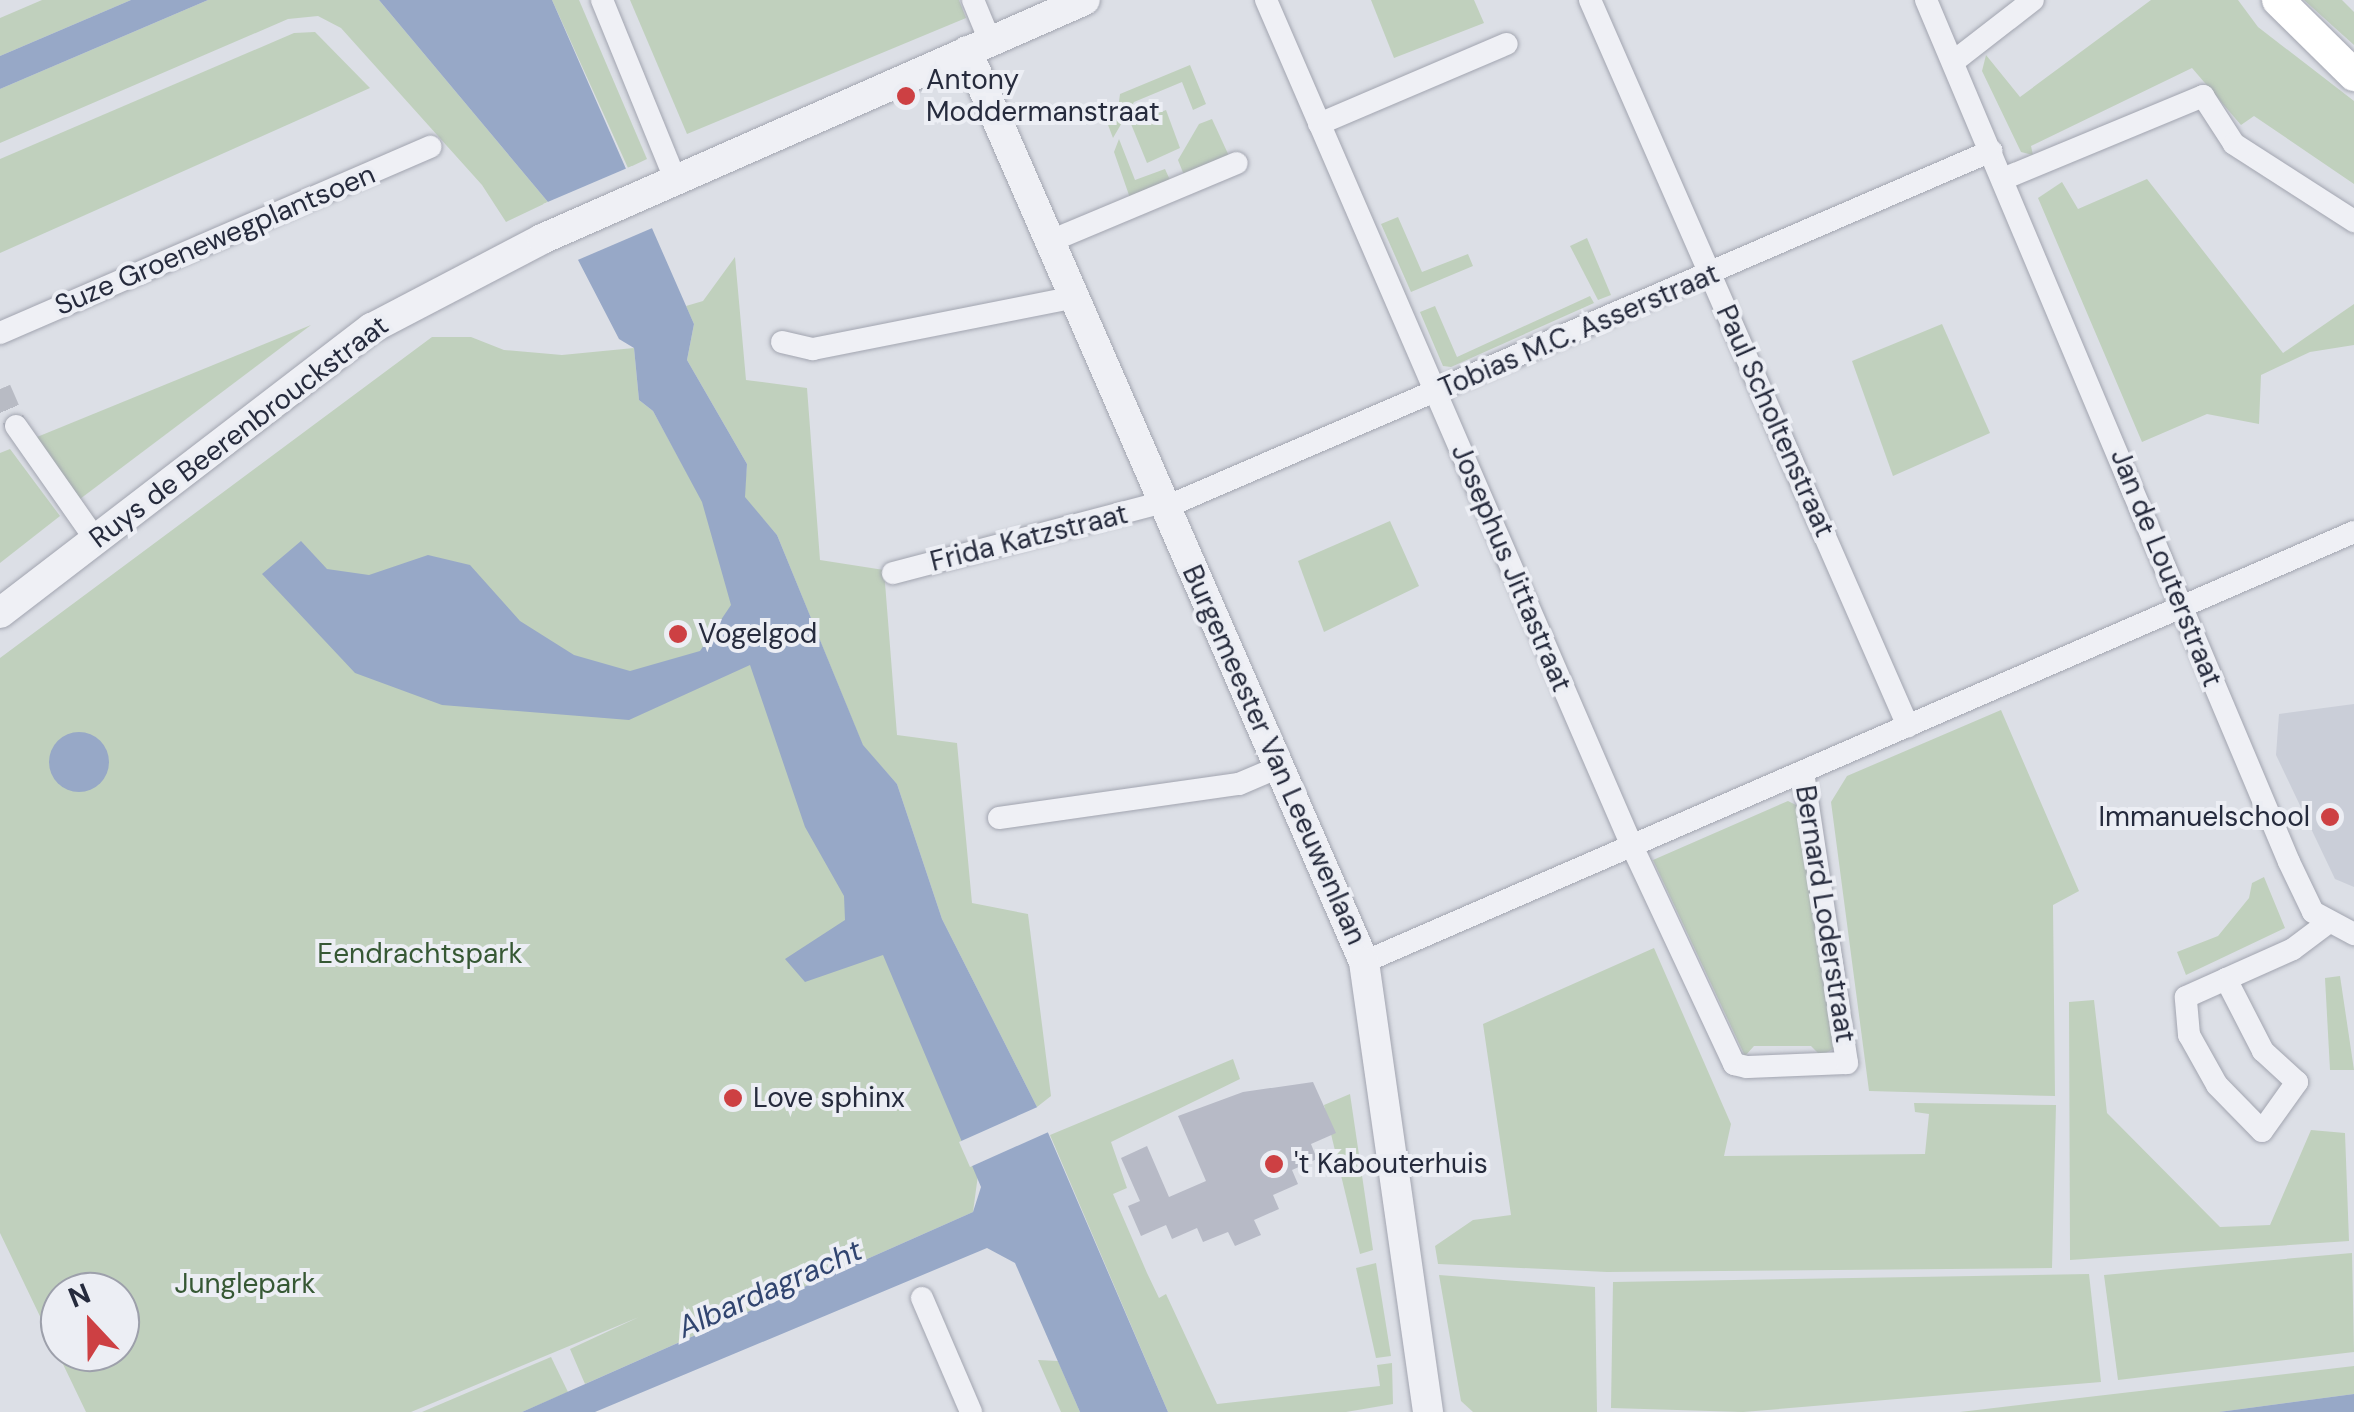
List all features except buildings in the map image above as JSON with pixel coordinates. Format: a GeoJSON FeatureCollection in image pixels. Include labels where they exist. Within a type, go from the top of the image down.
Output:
{"type":"FeatureCollection","features":[{"type":"Feature","properties":{"kind":"main road"},"geometry":{"type":"LineString","coordinates":[[2278,0],[2354,75]]}},
{"type":"Feature","properties":{"kind":"street"},"geometry":{"type":"LineString","coordinates":[[602,0],[668,184],[1085,0]]}},
{"type":"Feature","properties":{"kind":"street"},"geometry":{"type":"LineString","coordinates":[[973,0],[979,46]]}},
{"type":"Feature","properties":{"kind":"street","name":"Josephus Jittastraat"},"geometry":{"type":"LineString","coordinates":[[1266,0],[1632,846]]}},
{"type":"Feature","properties":{"kind":"street","name":"Jan de Louterstraat"},"geometry":{"type":"LineString","coordinates":[[1926,0],[2289,862],[2325,925]]}},
{"type":"Feature","properties":{"kind":"street"},"geometry":{"type":"LineString","coordinates":[[1953,62],[2033,0]]}},
{"type":"Feature","properties":{"kind":"street","name":"Paul Scholtenstraat"},"geometry":{"type":"LineString","coordinates":[[1598,2],[1711,274],[1908,726]]}},
{"type":"Feature","properties":{"kind":"street"},"geometry":{"type":"LineString","coordinates":[[1319,124],[1507,44]]}},
{"type":"Feature","properties":{"kind":"street","name":"Burgemeester Van Leeuwenlaan"},"geometry":{"type":"LineString","coordinates":[[979,46],[1052,240],[1364,962],[1428,1412]]}},
{"type":"Feature","properties":{"kind":"street"},"geometry":{"type":"LineString","coordinates":[[2002,180],[2203,96],[2234,144],[2354,220]]}},
{"type":"Feature","properties":{"kind":"street","name":"Suze Groenewegplantsoen"},"geometry":{"type":"LineString","coordinates":[[0,332],[430,147]]}},
{"type":"Feature","properties":{"kind":"street","name":"Tobias M.C. Asserstraat"},"geometry":{"type":"LineString","coordinates":[[1165,505],[1436,393],[1990,150]]}},
{"type":"Feature","properties":{"kind":"street"},"geometry":{"type":"LineString","coordinates":[[1052,240],[1238,162]]}},
{"type":"Feature","properties":{"kind":"street","name":"Ruys de Beerenbrouckstraat"},"geometry":{"type":"LineString","coordinates":[[0,613],[372,328],[542,239],[668,184]]}},
{"type":"Feature","properties":{"kind":"street"},"geometry":{"type":"LineString","coordinates":[[782,342],[813,349],[1076,297]]}},
{"type":"Feature","properties":{"kind":"street"},"geometry":{"type":"LineString","coordinates":[[16,426],[95,539]]}},
{"type":"Feature","properties":{"kind":"street","name":"Frida Katzstraat"},"geometry":{"type":"LineString","coordinates":[[893,573],[1165,505]]}},
{"type":"Feature","properties":{"kind":"street","name":"Bernard Loderstraat"},"geometry":{"type":"LineString","coordinates":[[1364,962],[2354,532]]}},
{"type":"Feature","properties":{"kind":"street"},"geometry":{"type":"LineString","coordinates":[[998,818],[1239,784],[1279,767]]}},
{"type":"Feature","properties":{"kind":"street","name":"Bernard Loderstraat"},"geometry":{"type":"LineString","coordinates":[[1632,846],[1734,1064],[1847,1062],[1803,772]]}},
{"type":"Feature","properties":{"kind":"street"},"geometry":{"type":"LineString","coordinates":[[2226,979],[2263,1051],[2297,1082],[2262,1130],[2216,1085],[2189,1035],[2186,997],[2226,979],[2294,950],[2325,925],[2354,934]]}},
{"type":"Feature","properties":{"kind":"street"},"geometry":{"type":"LineString","coordinates":[[922,1298],[971,1412]]}},
{"type":"Feature","properties":{"kind":"shaded area","name":"Immanuelschool"},"geometry":{"type":"Polygon","coordinates":[[[2354,704],[2354,887],[2335,879],[2276,755],[2279,714],[2354,704]]]}},
{"type":"Feature","properties":{"kind":"green space"},"geometry":{"type":"Polygon","coordinates":[[[42,0],[131,0],[0,56],[0,18],[42,0]]]}},
{"type":"Feature","properties":{"kind":"green space"},"geometry":{"type":"Polygon","coordinates":[[[208,0],[379,0],[548,202],[506,222],[482,185],[341,28],[318,16],[288,19],[0,143],[0,89],[208,0]]]}},
{"type":"Feature","properties":{"kind":"green space"},"geometry":{"type":"Polygon","coordinates":[[[552,0],[579,0],[647,159],[628,168],[552,0]]]}},
{"type":"Feature","properties":{"kind":"green space"},"geometry":{"type":"Polygon","coordinates":[[[630,0],[959,0],[966,18],[687,134],[630,0]]]}},
{"type":"Feature","properties":{"kind":"green space"},"geometry":{"type":"Polygon","coordinates":[[[1371,0],[1474,0],[1484,23],[1394,58],[1371,0]]]}},
{"type":"Feature","properties":{"kind":"green space"},"geometry":{"type":"Polygon","coordinates":[[[2151,0],[2238,0],[2258,27],[2354,101],[2354,184],[2254,116],[2241,125],[2192,68],[2031,146],[2033,155],[2021,152],[1982,71],[1986,55],[2020,97],[2151,0]]]}},
{"type":"Feature","properties":{"kind":"green space"},"geometry":{"type":"Polygon","coordinates":[[[2304,0],[2342,0],[2354,12],[2354,45],[2304,0]]]}},
{"type":"Feature","properties":{"kind":"green space"},"geometry":{"type":"Polygon","coordinates":[[[315,32],[370,88],[0,253],[0,159],[294,33],[315,32]]]}},
{"type":"Feature","properties":{"kind":"green space"},"geometry":{"type":"Polygon","coordinates":[[[1190,65],[1206,104],[1193,110],[1182,82],[1134,102],[1113,138],[1105,117],[1118,109],[1120,94],[1190,65]]]}},
{"type":"Feature","properties":{"kind":"green space"},"geometry":{"type":"Polygon","coordinates":[[[1166,110],[1180,148],[1147,163],[1131,124],[1166,110]]]}},
{"type":"Feature","properties":{"kind":"green space"},"geometry":{"type":"Polygon","coordinates":[[[1212,119],[1229,156],[1184,175],[1178,160],[1199,124],[1212,119]]]}},
{"type":"Feature","properties":{"kind":"green space"},"geometry":{"type":"Polygon","coordinates":[[[1119,139],[1135,180],[1165,169],[1170,180],[1130,198],[1114,152],[1119,139]]]}},
{"type":"Feature","properties":{"kind":"green space"},"geometry":{"type":"Polygon","coordinates":[[[2147,179],[2283,353],[2354,304],[2354,345],[2310,352],[2261,375],[2259,424],[2207,414],[2142,442],[2038,198],[2062,182],[2078,209],[2147,179]]]}},
{"type":"Feature","properties":{"kind":"green space"},"geometry":{"type":"Polygon","coordinates":[[[1398,217],[1422,272],[1468,254],[1473,266],[1411,292],[1381,224],[1398,217]]]}},
{"type":"Feature","properties":{"kind":"green space"},"geometry":{"type":"Polygon","coordinates":[[[1587,238],[1611,295],[1598,300],[1570,246],[1587,238]]]}},
{"type":"Feature","properties":{"kind":"green space"},"geometry":{"type":"Polygon","coordinates":[[[735,257],[746,380],[807,388],[820,560],[884,570],[897,735],[957,743],[972,903],[1028,914],[1051,1096],[1037,1107],[942,919],[897,784],[863,746],[777,535],[744,497],[747,464],[687,360],[694,324],[686,306],[703,301],[735,257]]]}},
{"type":"Feature","properties":{"kind":"green space"},"geometry":{"type":"Polygon","coordinates":[[[1590,296],[1594,303],[1451,367],[1443,366],[1420,312],[1435,306],[1457,357],[1590,296]]]}},
{"type":"Feature","properties":{"kind":"green space"},"geometry":{"type":"Polygon","coordinates":[[[1942,324],[1990,433],[1893,476],[1852,361],[1942,324]]]}},
{"type":"Feature","properties":{"kind":"green space"},"geometry":{"type":"Polygon","coordinates":[[[311,325],[76,502],[37,437],[311,325]]]}},
{"type":"Feature","properties":{"kind":"green space","name":"Eendrachtspark"},"geometry":{"type":"Polygon","coordinates":[[[432,337],[471,337],[504,350],[562,355],[634,348],[639,400],[653,411],[703,502],[773,719],[1000,1165],[978,1175],[973,1212],[585,1384],[570,1349],[639,1317],[411,1412],[86,1412],[67,1372],[140,1372],[140,1272],[40,1272],[40,1316],[0,1233],[0,658],[432,337]]]}},
{"type":"Feature","properties":{"kind":"green space"},"geometry":{"type":"Polygon","coordinates":[[[10,449],[60,516],[0,563],[0,453],[10,449]]]}},
{"type":"Feature","properties":{"kind":"green space"},"geometry":{"type":"Polygon","coordinates":[[[1390,521],[1419,586],[1324,632],[1298,561],[1390,521]]]}},
{"type":"Feature","properties":{"kind":"green space"},"geometry":{"type":"Polygon","coordinates":[[[2001,710],[2079,891],[2053,905],[2055,1096],[1869,1091],[1831,802],[1847,776],[2001,710]]]}},
{"type":"Feature","properties":{"kind":"green space"},"geometry":{"type":"Polygon","coordinates":[[[1788,801],[1802,808],[1840,1045],[1821,1056],[1811,1046],[1754,1046],[1745,1056],[1653,860],[1788,801]]]}},
{"type":"Feature","properties":{"kind":"green space"},"geometry":{"type":"Polygon","coordinates":[[[2264,877],[2285,928],[2186,975],[2177,952],[2218,936],[2249,898],[2252,883],[2264,877]]]}},
{"type":"Feature","properties":{"kind":"green space"},"geometry":{"type":"Polygon","coordinates":[[[1654,948],[1731,1124],[1724,1156],[1925,1154],[1929,1114],[1915,1112],[1914,1103],[2056,1105],[2052,1268],[1607,1272],[1438,1264],[1435,1246],[1473,1220],[1511,1215],[1483,1024],[1654,948]]]}},
{"type":"Feature","properties":{"kind":"green space"},"geometry":{"type":"Polygon","coordinates":[[[2340,976],[2354,1070],[2330,1070],[2325,978],[2340,976]]]}},
{"type":"Feature","properties":{"kind":"green space"},"geometry":{"type":"Polygon","coordinates":[[[2094,1000],[2107,1113],[2220,1227],[2270,1225],[2311,1130],[2345,1133],[2349,1241],[2070,1260],[2069,1002],[2094,1000]]]}},
{"type":"Feature","properties":{"kind":"green space"},"geometry":{"type":"Polygon","coordinates":[[[1233,1059],[1240,1079],[1111,1142],[1127,1188],[1113,1194],[1147,1273],[1159,1298],[1166,1294],[1217,1404],[1380,1386],[1377,1365],[1392,1363],[1393,1404],[1346,1412],[1168,1412],[1050,1135],[1233,1059]]]}},
{"type":"Feature","properties":{"kind":"green space"},"geometry":{"type":"Polygon","coordinates":[[[1350,1094],[1373,1250],[1360,1254],[1324,1105],[1350,1094]]]}},
{"type":"Feature","properties":{"kind":"green space"},"geometry":{"type":"Polygon","coordinates":[[[2352,1253],[2354,1352],[2118,1380],[2104,1275],[2352,1253]]]}},
{"type":"Feature","properties":{"kind":"green space"},"geometry":{"type":"Polygon","coordinates":[[[1376,1263],[1391,1356],[1376,1358],[1356,1268],[1376,1263]]]}},
{"type":"Feature","properties":{"kind":"green space"},"geometry":{"type":"Polygon","coordinates":[[[2089,1274],[2101,1382],[1743,1412],[1611,1408],[1613,1282],[2089,1274]]]}},
{"type":"Feature","properties":{"kind":"green space"},"geometry":{"type":"Polygon","coordinates":[[[1439,1275],[1595,1287],[1597,1412],[1473,1412],[1461,1401],[1439,1275]]]}},
{"type":"Feature","properties":{"kind":"green space"},"geometry":{"type":"Polygon","coordinates":[[[551,1357],[568,1392],[522,1412],[422,1412],[551,1357]]]}},
{"type":"Feature","properties":{"kind":"green space"},"geometry":{"type":"Polygon","coordinates":[[[1038,1360],[1058,1361],[1080,1412],[1061,1412],[1038,1360]]]}},
{"type":"Feature","properties":{"kind":"green space"},"geometry":{"type":"Polygon","coordinates":[[[2354,1366],[2354,1394],[2219,1412],[1960,1412],[2354,1366]]]}},
{"type":"Feature","properties":{"kind":"water"},"geometry":{"type":"Polygon","coordinates":[[[131,0],[208,0],[0,89],[0,56],[131,0]]]}},
{"type":"Feature","properties":{"kind":"water"},"geometry":{"type":"Polygon","coordinates":[[[379,0],[552,0],[694,324],[687,360],[747,464],[745,497],[777,535],[863,745],[897,784],[942,919],[1037,1107],[1168,1412],[1080,1412],[1015,1263],[987,1248],[595,1412],[522,1412],[973,1212],[981,1187],[883,955],[805,982],[785,959],[845,920],[844,896],[805,827],[750,665],[629,720],[442,705],[355,673],[262,574],[301,541],[327,569],[369,575],[428,555],[470,565],[520,621],[574,655],[630,671],[700,651],[731,605],[702,502],[653,411],[639,400],[634,348],[619,339],[548,202],[379,0]]]}},
{"type":"Feature","properties":{"kind":"water"},"geometry":{"type":"Polygon","coordinates":[[[79,732],[101,740],[109,762],[101,784],[79,792],[57,784],[49,762],[57,740],[79,732]]]}},
{"type":"Feature","properties":{"kind":"water"},"geometry":{"type":"Polygon","coordinates":[[[2354,1394],[2354,1412],[2219,1412],[2354,1394]]]}},
{"type":"Feature","properties":{"kind":"pier"},"geometry":{"type":"Polygon","coordinates":[[[632,166],[657,226],[573,262],[543,204],[632,166]]]}},
{"type":"Feature","properties":{"kind":"pier"},"geometry":{"type":"Polygon","coordinates":[[[1042,1105],[1053,1130],[970,1167],[959,1142],[1042,1105]]]}},
{"type":"Feature","properties":{"kind":"tunnel"},"geometry":{"type":"LineString","coordinates":[[0,389],[16,426]]}},
{"type":"Feature","properties":{"kind":"place","name":"Antony Moddermanstraat"},"geometry":{"type":"Point","coordinates":[906,96]}},
{"type":"Feature","properties":{"kind":"place","name":"Vogelgod"},"geometry":{"type":"Point","coordinates":[678,634]}},
{"type":"Feature","properties":{"kind":"place","name":"Immanuelschool"},"geometry":{"type":"Point","coordinates":[2330,817]}},
{"type":"Feature","properties":{"kind":"place","name":"Love sphinx"},"geometry":{"type":"Point","coordinates":[733,1098]}},
{"type":"Feature","properties":{"kind":"place","name":"'t Kabouterhuis"},"geometry":{"type":"Point","coordinates":[1274,1164]}},
{"type":"Feature","properties":{"kind":"park label","name":"Junglepark"},"geometry":{"type":"Point","coordinates":[245,1284]}},
{"type":"Feature","properties":{"kind":"water label","name":"Albardagracht"},"geometry":{"type":"Point","coordinates":[770,1289]}}]}
